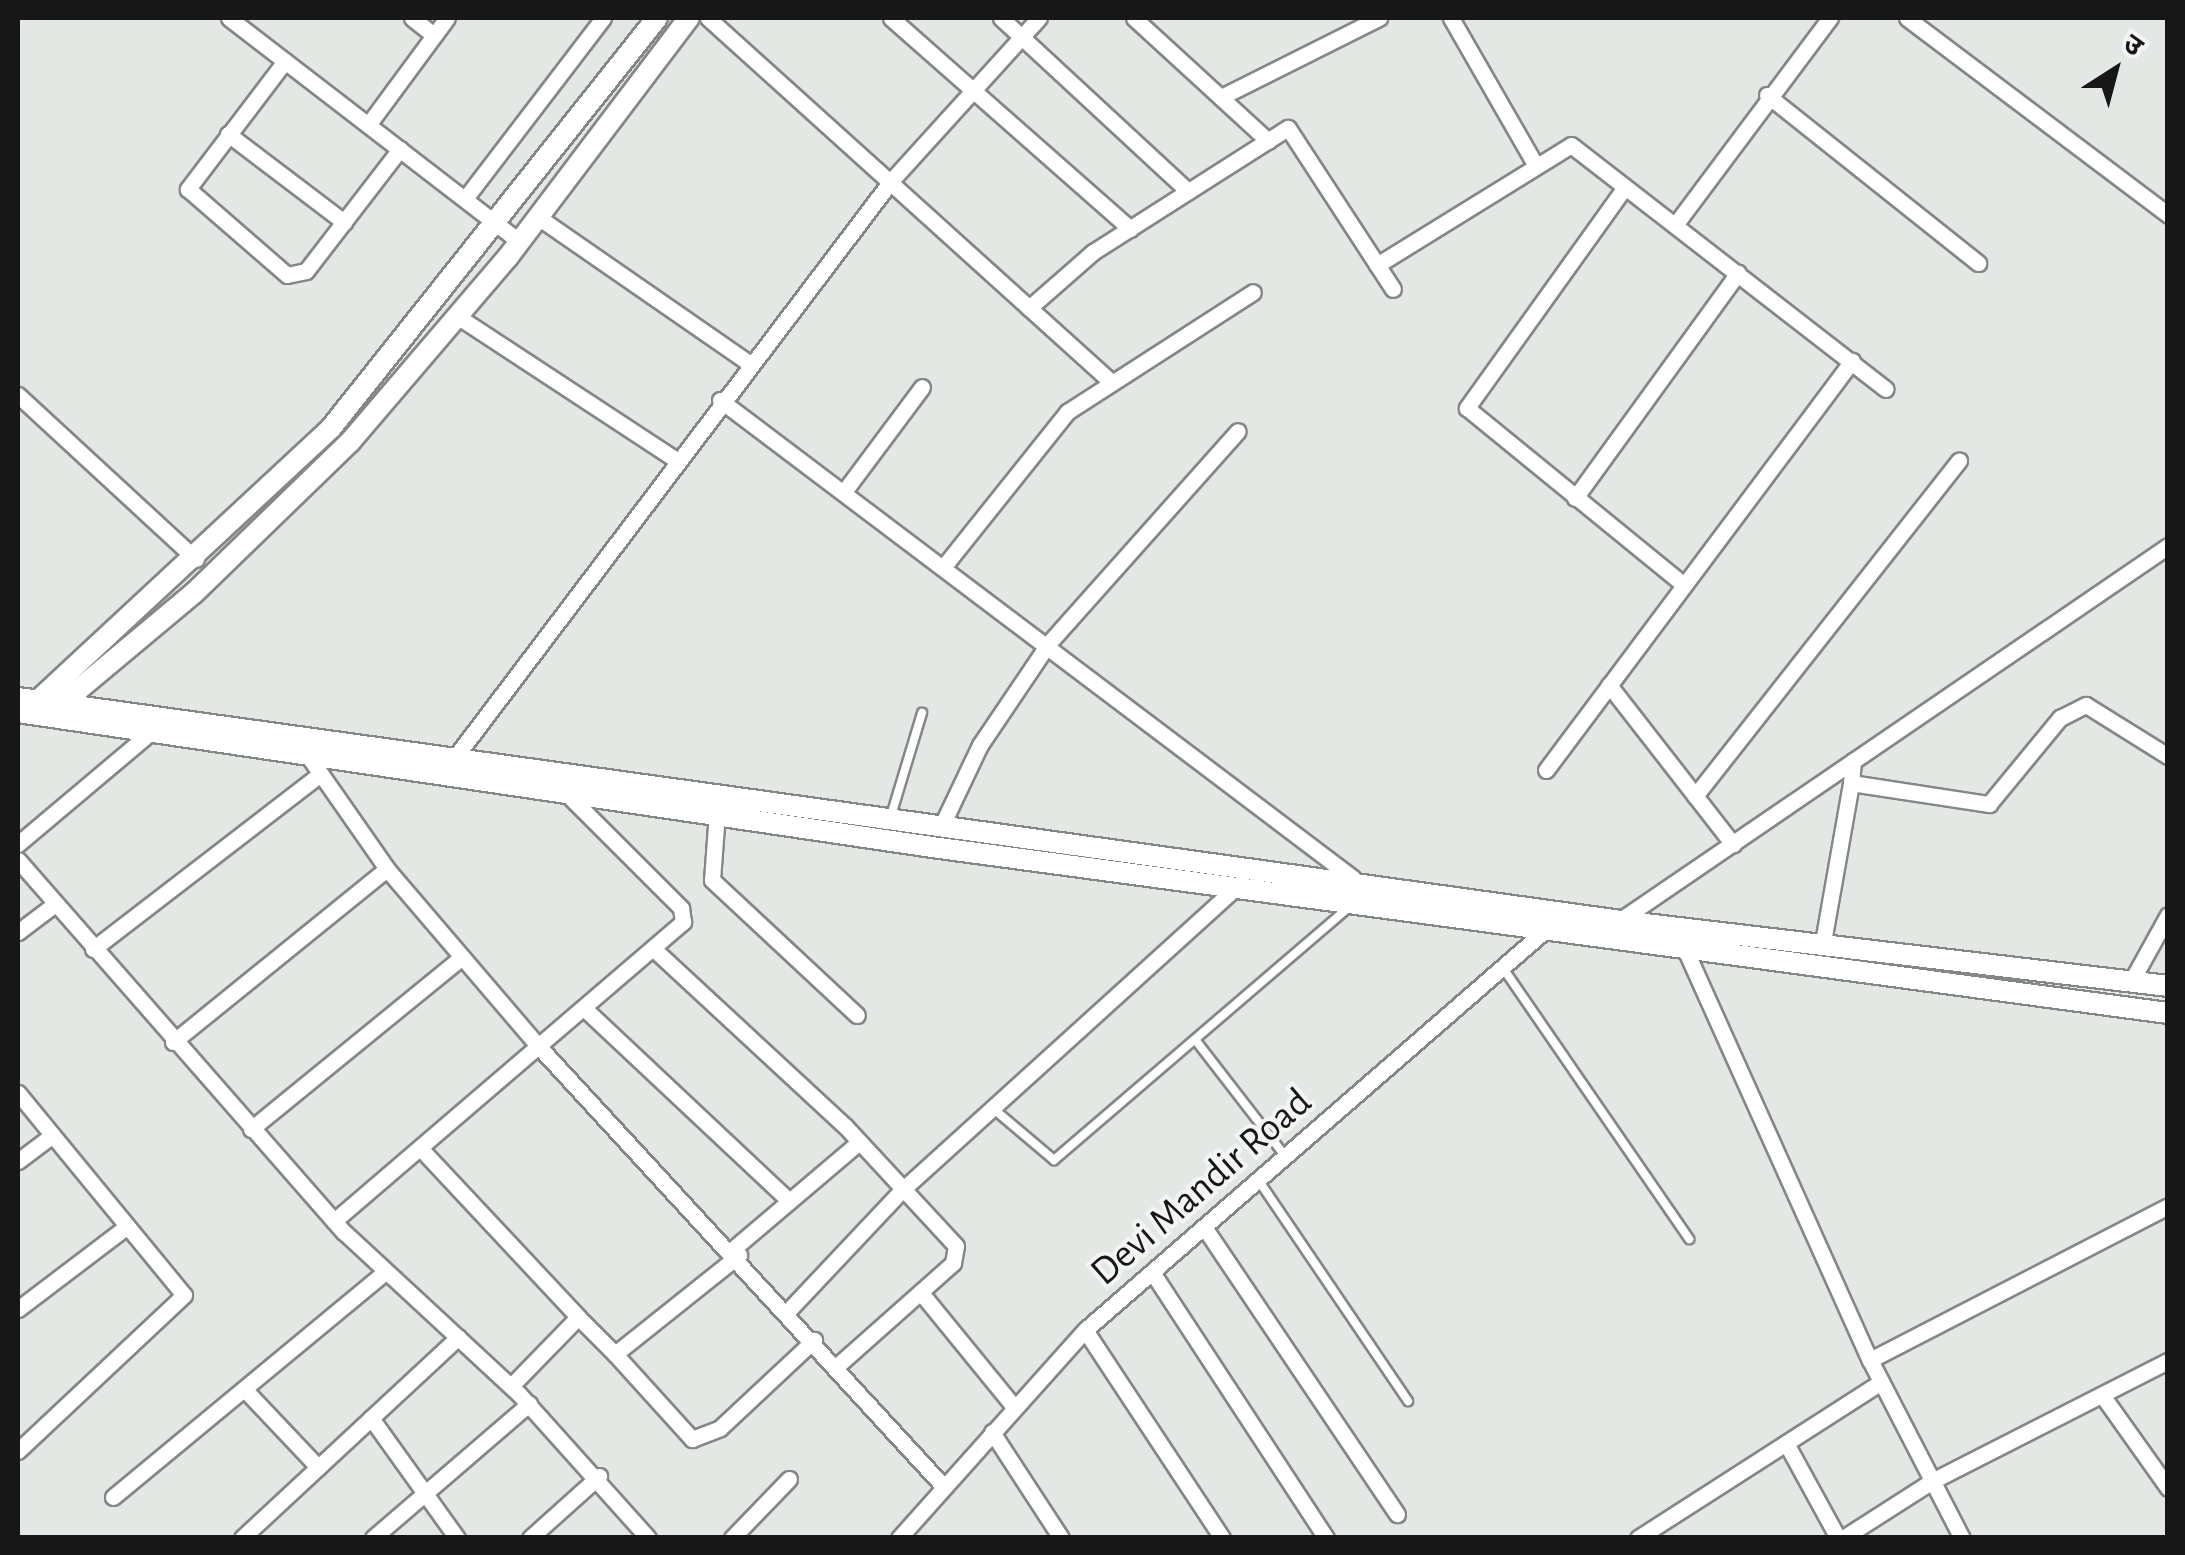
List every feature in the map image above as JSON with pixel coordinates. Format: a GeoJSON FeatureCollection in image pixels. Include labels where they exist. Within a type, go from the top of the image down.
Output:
{"type":"FeatureCollection","features":[{"type":"Feature","properties":{"kind":"street"},"geometry":{"type":"LineString","coordinates":[[229,18],[400,150],[467,196],[519,241]]}},
{"type":"Feature","properties":{"kind":"street"},"geometry":{"type":"LineString","coordinates":[[412,18],[434,35]]}},
{"type":"Feature","properties":{"kind":"street"},"geometry":{"type":"LineString","coordinates":[[368,125],[448,18]]}},
{"type":"Feature","properties":{"kind":"street"},"geometry":{"type":"LineString","coordinates":[[467,196],[603,18]]}},
{"type":"Feature","properties":{"kind":"street"},"geometry":{"type":"LineString","coordinates":[[29,712],[196,560],[331,428],[498,224],[657,18]]}},
{"type":"Feature","properties":{"kind":"street"},"geometry":{"type":"LineString","coordinates":[[29,712],[350,442],[519,241],[689,18]]}},
{"type":"Feature","properties":{"kind":"street"},"geometry":{"type":"LineString","coordinates":[[708,18],[1108,380]]}},
{"type":"Feature","properties":{"kind":"street"},"geometry":{"type":"LineString","coordinates":[[891,18],[1130,228]]}},
{"type":"Feature","properties":{"kind":"street"},"geometry":{"type":"LineString","coordinates":[[1001,18],[1188,191]]}},
{"type":"Feature","properties":{"kind":"street"},"geometry":{"type":"LineString","coordinates":[[456,756],[720,400],[891,181],[1039,18]]}},
{"type":"Feature","properties":{"kind":"street"},"geometry":{"type":"LineString","coordinates":[[1134,18],[1268,140]]}},
{"type":"Feature","properties":{"kind":"street"},"geometry":{"type":"LineString","coordinates":[[1221,98],[1379,18]]}},
{"type":"Feature","properties":{"kind":"street"},"geometry":{"type":"LineString","coordinates":[[1451,18],[1534,164]]}},
{"type":"Feature","properties":{"kind":"street"},"geometry":{"type":"LineString","coordinates":[[1675,226],[1767,96],[1830,18]]}},
{"type":"Feature","properties":{"kind":"street"},"geometry":{"type":"LineString","coordinates":[[1907,18],[2168,215]]}},
{"type":"Feature","properties":{"kind":"street"},"geometry":{"type":"LineString","coordinates":[[285,61],[228,134],[188,194],[286,275],[300,277],[400,150]]}},
{"type":"Feature","properties":{"kind":"street"},"geometry":{"type":"LineString","coordinates":[[1767,96],[1978,263]]}},
{"type":"Feature","properties":{"kind":"street"},"geometry":{"type":"LineString","coordinates":[[1029,308],[1130,228],[1268,140],[1294,131],[1393,289]]}},
{"type":"Feature","properties":{"kind":"street"},"geometry":{"type":"LineString","coordinates":[[228,134],[344,222]]}},
{"type":"Feature","properties":{"kind":"street"},"geometry":{"type":"LineString","coordinates":[[1377,264],[1534,164],[1571,145],[1885,388]]}},
{"type":"Feature","properties":{"kind":"street"},"geometry":{"type":"LineString","coordinates":[[1626,187],[1467,408],[1684,585]]}},
{"type":"Feature","properties":{"kind":"street"},"geometry":{"type":"LineString","coordinates":[[538,217],[750,364]]}},
{"type":"Feature","properties":{"kind":"street"},"geometry":{"type":"LineString","coordinates":[[1575,498],[1738,273]]}},
{"type":"Feature","properties":{"kind":"street"},"geometry":{"type":"LineString","coordinates":[[945,565],[1067,412],[1108,380],[1253,292]]}},
{"type":"Feature","properties":{"kind":"street"},"geometry":{"type":"LineString","coordinates":[[458,316],[676,460]]}},
{"type":"Feature","properties":{"kind":"street"},"geometry":{"type":"LineString","coordinates":[[1546,770],[1852,361]]}},
{"type":"Feature","properties":{"kind":"street"},"geometry":{"type":"LineString","coordinates":[[846,489],[922,387]]}},
{"type":"Feature","properties":{"kind":"street"},"geometry":{"type":"LineString","coordinates":[[18,395],[196,560]]}},
{"type":"Feature","properties":{"kind":"street"},"geometry":{"type":"LineString","coordinates":[[720,400],[846,489],[1353,878]]}},
{"type":"Feature","properties":{"kind":"street"},"geometry":{"type":"LineString","coordinates":[[942,825],[980,745],[1048,644],[1238,431]]}},
{"type":"Feature","properties":{"kind":"street"},"geometry":{"type":"LineString","coordinates":[[1696,796],[1959,462]]}},
{"type":"Feature","properties":{"kind":"street"},"geometry":{"type":"LineString","coordinates":[[1597,937],[2168,546]]}},
{"type":"Feature","properties":{"kind":"street"},"geometry":{"type":"LineString","coordinates":[[1609,685],[1733,844]]}},
{"type":"Feature","properties":{"kind":"street"},"geometry":{"type":"LineString","coordinates":[[1851,783],[1989,804],[2060,718],[2086,705],[2168,756]]}},
{"type":"Feature","properties":{"kind":"street"},"geometry":{"type":"LineString","coordinates":[[29,712],[314,766],[717,812],[884,840],[1240,884],[1544,932],[2168,1013]]}},
{"type":"Feature","properties":{"kind":"street"},"geometry":{"type":"LineString","coordinates":[[29,712],[456,756],[1353,878],[1620,921],[1823,942],[2168,986]]}},
{"type":"Feature","properties":{"kind":"street"},"geometry":{"type":"LineString","coordinates":[[18,844],[150,732]]}},
{"type":"Feature","properties":{"kind":"street"},"geometry":{"type":"LineString","coordinates":[[1823,942],[1854,761]]}},
{"type":"Feature","properties":{"kind":"street"},"geometry":{"type":"LineString","coordinates":[[314,766],[387,868],[541,1049],[736,1252],[944,1487]]}},
{"type":"Feature","properties":{"kind":"street"},"geometry":{"type":"LineString","coordinates":[[94,949],[314,766]]}},
{"type":"Feature","properties":{"kind":"street"},"geometry":{"type":"LineString","coordinates":[[334,1221],[658,953],[683,922],[681,908],[565,792],[551,769]]}},
{"type":"Feature","properties":{"kind":"street"},"geometry":{"type":"LineString","coordinates":[[717,812],[712,880],[858,1014]]}},
{"type":"Feature","properties":{"kind":"street"},"geometry":{"type":"LineString","coordinates":[[18,860],[173,1042],[334,1221],[529,1404],[598,1476],[648,1538]]}},
{"type":"Feature","properties":{"kind":"street"},"geometry":{"type":"LineString","coordinates":[[173,1042],[387,868]]}},
{"type":"Feature","properties":{"kind":"street"},"geometry":{"type":"LineString","coordinates":[[788,1311],[901,1191],[996,1111],[1240,884]]}},
{"type":"Feature","properties":{"kind":"street"},"geometry":{"type":"LineString","coordinates":[[18,932],[55,904]]}},
{"type":"Feature","properties":{"kind":"street","name":"Devi Mandir Road"},"geometry":{"type":"LineString","coordinates":[[899,1538],[1085,1330],[1568,910]]}},
{"type":"Feature","properties":{"kind":"street"},"geometry":{"type":"LineString","coordinates":[[2132,980],[2168,915]]}},
{"type":"Feature","properties":{"kind":"street"},"geometry":{"type":"LineString","coordinates":[[1685,949],[1870,1360],[1962,1538]]}},
{"type":"Feature","properties":{"kind":"street"},"geometry":{"type":"LineString","coordinates":[[658,953],[859,1142],[956,1246],[953,1264],[838,1366]]}},
{"type":"Feature","properties":{"kind":"street"},"geometry":{"type":"LineString","coordinates":[[251,1129],[462,957]]}},
{"type":"Feature","properties":{"kind":"street"},"geometry":{"type":"LineString","coordinates":[[587,1011],[789,1201]]}},
{"type":"Feature","properties":{"kind":"street"},"geometry":{"type":"LineString","coordinates":[[18,1093],[50,1137],[184,1294],[18,1451]]}},
{"type":"Feature","properties":{"kind":"street"},"geometry":{"type":"LineString","coordinates":[[18,1162],[50,1137]]}},
{"type":"Feature","properties":{"kind":"street"},"geometry":{"type":"LineString","coordinates":[[614,1354],[859,1142]]}},
{"type":"Feature","properties":{"kind":"street"},"geometry":{"type":"LineString","coordinates":[[421,1149],[692,1439],[720,1428],[814,1340]]}},
{"type":"Feature","properties":{"kind":"street"},"geometry":{"type":"LineString","coordinates":[[1870,1360],[2168,1206]]}},
{"type":"Feature","properties":{"kind":"street"},"geometry":{"type":"LineString","coordinates":[[18,1309],[126,1227]]}},
{"type":"Feature","properties":{"kind":"street"},"geometry":{"type":"LineString","coordinates":[[1204,1228],[1396,1514]]}},
{"type":"Feature","properties":{"kind":"street"},"geometry":{"type":"LineString","coordinates":[[113,1498],[248,1394],[386,1271]]}},
{"type":"Feature","properties":{"kind":"street"},"geometry":{"type":"LineString","coordinates":[[1152,1272],[1326,1538]]}},
{"type":"Feature","properties":{"kind":"street"},"geometry":{"type":"LineString","coordinates":[[922,1294],[1014,1408]]}},
{"type":"Feature","properties":{"kind":"street"},"geometry":{"type":"LineString","coordinates":[[510,1386],[578,1317]]}},
{"type":"Feature","properties":{"kind":"street"},"geometry":{"type":"LineString","coordinates":[[1085,1330],[1222,1538]]}},
{"type":"Feature","properties":{"kind":"street"},"geometry":{"type":"LineString","coordinates":[[242,1538],[458,1337]]}},
{"type":"Feature","properties":{"kind":"street"},"geometry":{"type":"LineString","coordinates":[[1786,1444],[1841,1538],[1932,1481],[2168,1362]]}},
{"type":"Feature","properties":{"kind":"street"},"geometry":{"type":"LineString","coordinates":[[1638,1538],[1881,1382]]}},
{"type":"Feature","properties":{"kind":"street"},"geometry":{"type":"LineString","coordinates":[[248,1394],[318,1467]]}},
{"type":"Feature","properties":{"kind":"street"},"geometry":{"type":"LineString","coordinates":[[2102,1395],[2168,1488]]}},
{"type":"Feature","properties":{"kind":"street"},"geometry":{"type":"LineString","coordinates":[[373,1538],[529,1404]]}},
{"type":"Feature","properties":{"kind":"street"},"geometry":{"type":"LineString","coordinates":[[371,1418],[457,1538]]}},
{"type":"Feature","properties":{"kind":"street"},"geometry":{"type":"LineString","coordinates":[[992,1432],[1061,1538]]}},
{"type":"Feature","properties":{"kind":"street"},"geometry":{"type":"LineString","coordinates":[[530,1538],[598,1476]]}},
{"type":"Feature","properties":{"kind":"street"},"geometry":{"type":"LineString","coordinates":[[732,1538],[789,1478]]}},
{"type":"Feature","properties":{"kind":"lane"},"geometry":{"type":"LineString","coordinates":[[884,840],[922,713]]}},
{"type":"Feature","properties":{"kind":"lane"},"geometry":{"type":"LineString","coordinates":[[996,1111],[1054,1160],[1197,1042],[1354,902]]}},
{"type":"Feature","properties":{"kind":"lane"},"geometry":{"type":"LineString","coordinates":[[1503,968],[1689,1238]]}},
{"type":"Feature","properties":{"kind":"lane"},"geometry":{"type":"LineString","coordinates":[[1197,1042],[1286,1157]]}},
{"type":"Feature","properties":{"kind":"lane"},"geometry":{"type":"LineString","coordinates":[[1259,1181],[1408,1401]]}}]}
